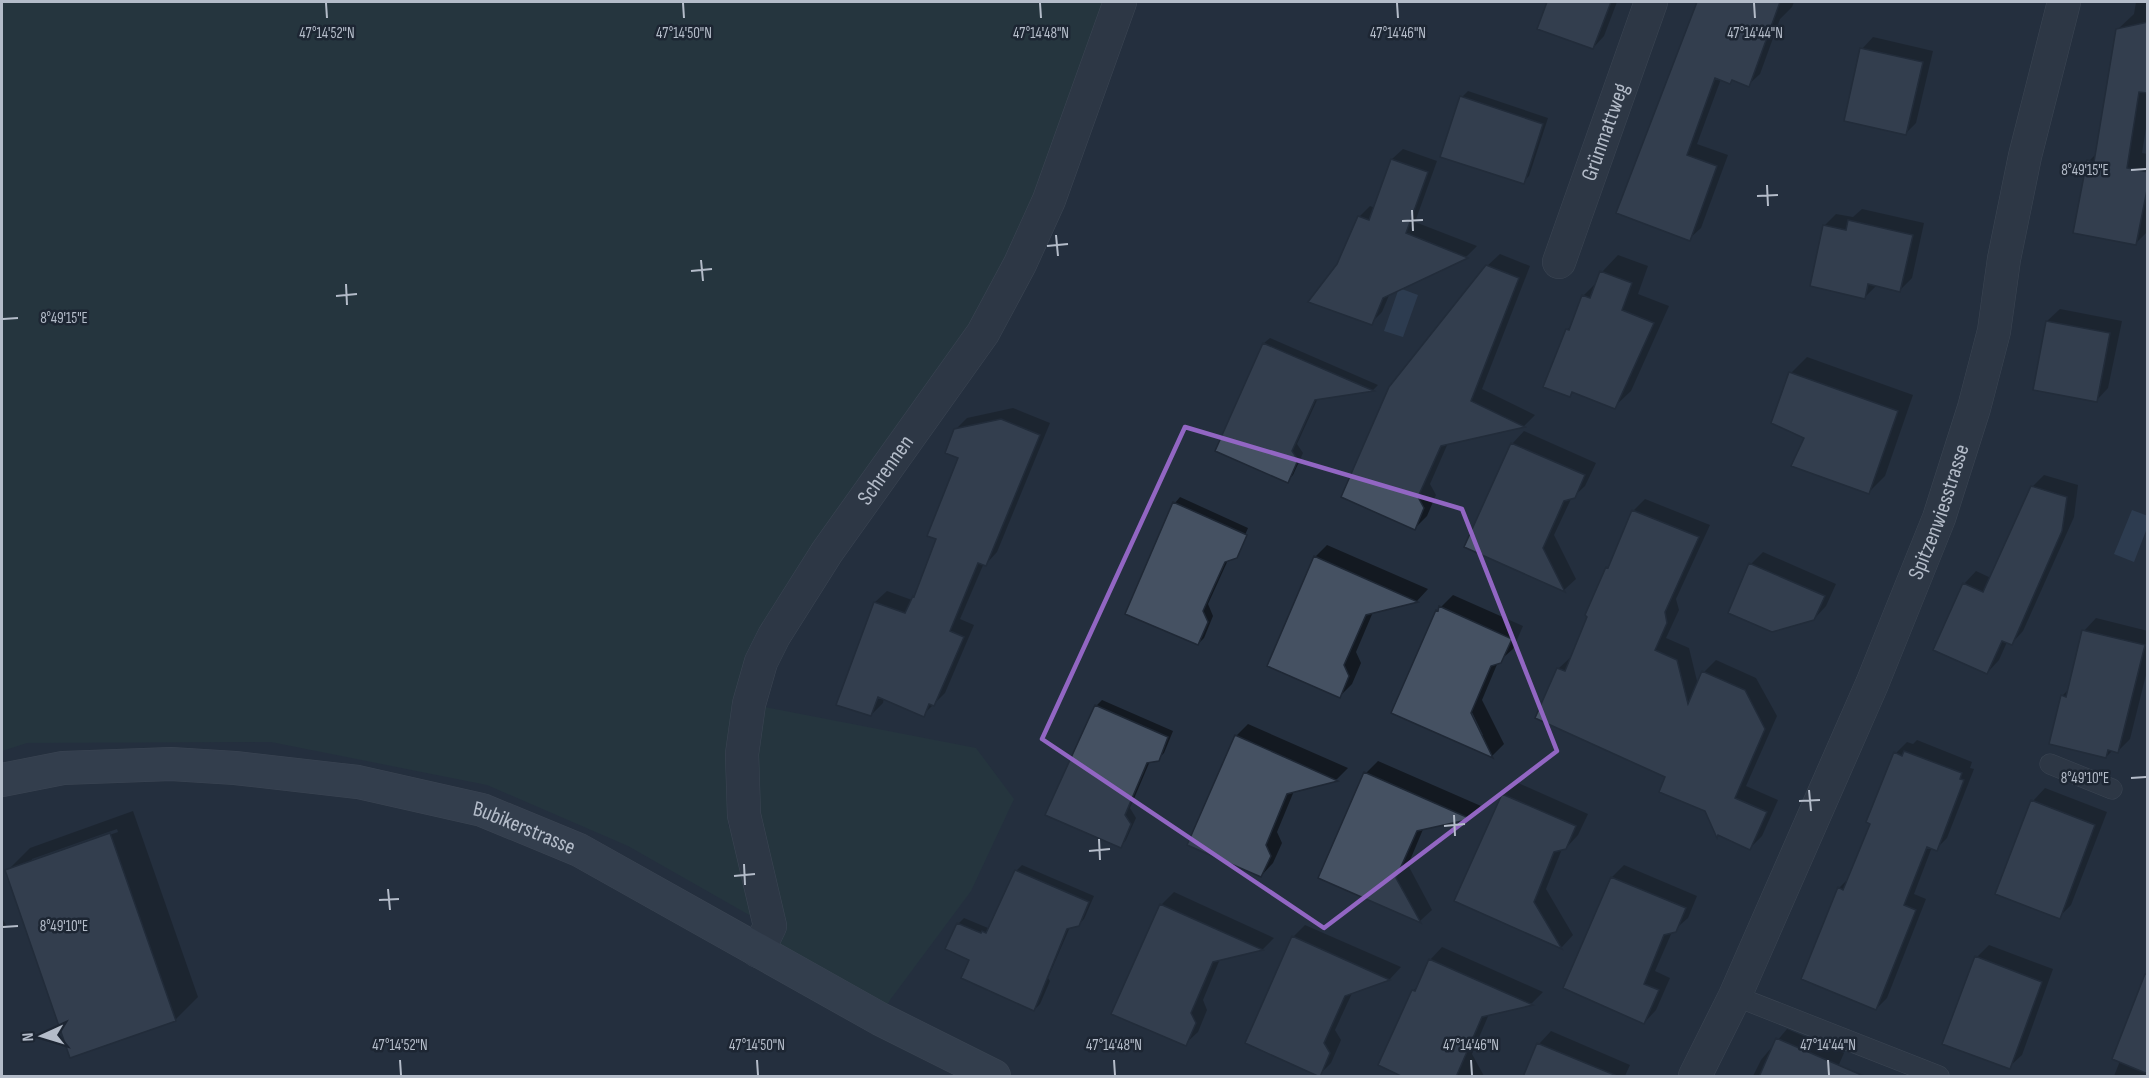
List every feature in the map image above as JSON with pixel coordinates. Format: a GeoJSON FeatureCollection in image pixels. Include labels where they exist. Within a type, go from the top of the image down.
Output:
{"type":"FeatureCollection","features":[{"type":"Feature","properties":{"kind":"street","name":"Schrennen"},"geometry":{"type":"LineString","coordinates":[[758,951],[770,926],[744,815],[742,754],[748,704],[761,663],[774,636],[827,552],[983,333],[1020,264],[1049,200],[1120,2]]}},
{"type":"Feature","properties":{"kind":"street","name":"Grünmattweg"},"geometry":{"type":"LineString","coordinates":[[1559,262],[1652,2]]}},
{"type":"Feature","properties":{"kind":"street","name":"Spitzenwiesstrasse"},"geometry":{"type":"LineString","coordinates":[[1695,1077],[1735,996],[1872,684],[1939,518],[1974,408],[1994,331],[2004,259],[2025,156],[2064,2]]}},
{"type":"Feature","properties":{"kind":"street","name":"Bubikerstrasse"},"geometry":{"type":"LineString","coordinates":[[2,780],[63,768],[171,764],[235,768],[358,782],[482,810],[579,850],[880,1019],[994,1077]]}},
{"type":"Feature","properties":{"kind":"lane"},"geometry":{"type":"LineString","coordinates":[[2050,764],[2112,789]]}},
{"type":"Feature","properties":{"kind":"lane"},"geometry":{"type":"LineString","coordinates":[[1735,996],[1939,1077]]}},
{"type":"Feature","properties":{"kind":"highlighted area"},"geometry":{"type":"Polygon","coordinates":[[[1185,427],[1462,509],[1557,751],[1324,928],[1042,739],[1185,427]]]}},
{"type":"Feature","properties":{"kind":"green space"},"geometry":{"type":"Polygon","coordinates":[[[2,2],[1109,2],[1016,255],[879,456],[751,657],[728,825],[749,868],[751,916],[628,846],[487,785],[271,742],[27,743],[2,751],[2,2]]]}},
{"type":"Feature","properties":{"kind":"green space"},"geometry":{"type":"Polygon","coordinates":[[[749,704],[976,748],[1014,799],[971,891],[890,1000],[880,1019],[758,951],[749,704]]]}},
{"type":"Feature","properties":{"kind":"water"},"geometry":{"type":"Polygon","coordinates":[[[1399,288],[1418,295],[1403,337],[1384,331],[1399,288]]]}},
{"type":"Feature","properties":{"kind":"water"},"geometry":{"type":"Polygon","coordinates":[[[2132,510],[2148,516],[2147,528],[2134,562],[2114,554],[2132,510]]]}},
{"type":"Feature","properties":{"kind":"building"},"geometry":{"type":"Polygon","coordinates":[[[1547,2],[1611,2],[1593,49],[1537,29],[1547,2]]]}},
{"type":"Feature","properties":{"kind":"building"},"geometry":{"type":"Polygon","coordinates":[[[1697,2],[1780,2],[1749,87],[1732,80],[1730,84],[1715,78],[1687,155],[1717,166],[1690,241],[1616,213],[1697,2]]]}},
{"type":"Feature","properties":{"kind":"building"},"geometry":{"type":"Polygon","coordinates":[[[2148,22],[2148,93],[2139,92],[2127,168],[2148,172],[2148,185],[2136,245],[2073,233],[2087,160],[2094,162],[2116,29],[2148,22]]]}},
{"type":"Feature","properties":{"kind":"building"},"geometry":{"type":"Polygon","coordinates":[[[1860,48],[1923,62],[1906,135],[1844,121],[1860,48]]]}},
{"type":"Feature","properties":{"kind":"building"},"geometry":{"type":"Polygon","coordinates":[[[1460,96],[1543,124],[1524,184],[1440,157],[1460,96]]]}},
{"type":"Feature","properties":{"kind":"building"},"geometry":{"type":"Polygon","coordinates":[[[1391,159],[1428,172],[1406,233],[1468,258],[1383,298],[1372,325],[1308,302],[1337,264],[1358,216],[1369,220],[1391,159]]]}},
{"type":"Feature","properties":{"kind":"building"},"geometry":{"type":"Polygon","coordinates":[[[1848,220],[1913,235],[1900,292],[1868,284],[1865,299],[1810,286],[1823,225],[1846,230],[1848,220]]]}},
{"type":"Feature","properties":{"kind":"building"},"geometry":{"type":"Polygon","coordinates":[[[1486,265],[1519,278],[1471,401],[1525,427],[1441,446],[1418,497],[1424,508],[1415,530],[1341,497],[1389,387],[1486,265]]]}},
{"type":"Feature","properties":{"kind":"building"},"geometry":{"type":"Polygon","coordinates":[[[1600,271],[1632,283],[1622,310],[1654,323],[1615,409],[1572,392],[1570,397],[1543,387],[1582,295],[1590,298],[1600,271]]]}},
{"type":"Feature","properties":{"kind":"building"},"geometry":{"type":"Polygon","coordinates":[[[2046,321],[2110,333],[2097,402],[2033,390],[2046,321]]]}},
{"type":"Feature","properties":{"kind":"building"},"geometry":{"type":"Polygon","coordinates":[[[1263,343],[1374,391],[1315,400],[1292,451],[1298,460],[1288,483],[1215,451],[1263,343]]]}},
{"type":"Feature","properties":{"kind":"building"},"geometry":{"type":"Polygon","coordinates":[[[1789,372],[1898,411],[1869,494],[1791,466],[1804,438],[1771,423],[1789,372]]]}},
{"type":"Feature","properties":{"kind":"building"},"geometry":{"type":"Polygon","coordinates":[[[1001,419],[1040,435],[986,566],[978,563],[950,631],[964,637],[934,706],[929,704],[924,717],[878,697],[871,716],[836,705],[874,602],[905,613],[914,597],[936,539],[927,536],[958,458],[945,453],[954,429],[1001,419]]]}},
{"type":"Feature","properties":{"kind":"building"},"geometry":{"type":"Polygon","coordinates":[[[1511,443],[1585,475],[1575,498],[1564,501],[1543,548],[1565,592],[1464,547],[1511,443]]]}},
{"type":"Feature","properties":{"kind":"building"},"geometry":{"type":"Polygon","coordinates":[[[2031,486],[2067,497],[2062,531],[2012,645],[2002,641],[1987,674],[1933,650],[1963,583],[1983,592],[2031,486]]]}},
{"type":"Feature","properties":{"kind":"building"},"geometry":{"type":"Polygon","coordinates":[[[1173,502],[1247,535],[1237,558],[1225,562],[1210,595],[1203,611],[1208,622],[1198,645],[1125,614],[1173,502]]]}},
{"type":"Feature","properties":{"kind":"building"},"geometry":{"type":"Polygon","coordinates":[[[1632,510],[1699,537],[1665,612],[1667,623],[1655,650],[1677,660],[1688,704],[1702,671],[1745,690],[1765,729],[1735,798],[1767,812],[1750,850],[1718,835],[1717,838],[1705,811],[1659,792],[1665,777],[1535,718],[1557,668],[1565,671],[1587,617],[1585,615],[1632,510]]]}},
{"type":"Feature","properties":{"kind":"building"},"geometry":{"type":"Polygon","coordinates":[[[1314,556],[1418,602],[1366,615],[1344,665],[1349,676],[1340,698],[1267,666],[1314,556]]]}},
{"type":"Feature","properties":{"kind":"building"},"geometry":{"type":"Polygon","coordinates":[[[1749,563],[1825,596],[1814,620],[1772,632],[1728,613],[1749,563]]]}},
{"type":"Feature","properties":{"kind":"building"},"geometry":{"type":"Polygon","coordinates":[[[1439,606],[1512,639],[1501,663],[1491,666],[1471,713],[1493,758],[1391,713],[1439,606]]]}},
{"type":"Feature","properties":{"kind":"building"},"geometry":{"type":"Polygon","coordinates":[[[2082,630],[2145,645],[2118,753],[2108,750],[2106,758],[2049,744],[2061,695],[2066,697],[2082,630]]]}},
{"type":"Feature","properties":{"kind":"building"},"geometry":{"type":"Polygon","coordinates":[[[1095,705],[1168,737],[1159,761],[1147,763],[1125,815],[1131,824],[1121,848],[1045,815],[1095,705]]]}},
{"type":"Feature","properties":{"kind":"building"},"geometry":{"type":"Polygon","coordinates":[[[1235,735],[1338,781],[1287,794],[1266,845],[1271,856],[1261,877],[1187,845],[1235,735]]]}},
{"type":"Feature","properties":{"kind":"building"},"geometry":{"type":"Polygon","coordinates":[[[1904,751],[1962,773],[1960,779],[1964,780],[1937,851],[1927,847],[1904,905],[1916,910],[1876,1010],[1801,979],[1838,887],[1843,890],[1870,824],[1866,822],[1894,752],[1902,756],[1904,751]]]}},
{"type":"Feature","properties":{"kind":"building"},"geometry":{"type":"Polygon","coordinates":[[[1364,772],[1471,819],[1417,831],[1396,878],[1421,923],[1318,878],[1364,772]]]}},
{"type":"Feature","properties":{"kind":"building"},"geometry":{"type":"Polygon","coordinates":[[[1502,794],[1576,826],[1566,849],[1554,852],[1534,902],[1562,949],[1454,901],[1502,794]]]}},
{"type":"Feature","properties":{"kind":"building"},"geometry":{"type":"Polygon","coordinates":[[[2031,800],[2095,825],[2060,919],[1995,894],[2031,800]]]}},
{"type":"Feature","properties":{"kind":"building"},"geometry":{"type":"Polygon","coordinates":[[[110,833],[176,1021],[70,1058],[5,870],[110,833]]]}},
{"type":"Feature","properties":{"kind":"building"},"geometry":{"type":"Polygon","coordinates":[[[1015,870],[1089,902],[1079,926],[1067,929],[1034,1011],[961,978],[969,960],[945,949],[957,923],[986,933],[1015,870]]]}},
{"type":"Feature","properties":{"kind":"building"},"geometry":{"type":"Polygon","coordinates":[[[1611,877],[1686,908],[1676,932],[1664,935],[1644,984],[1659,990],[1644,1024],[1563,988],[1611,877]]]}},
{"type":"Feature","properties":{"kind":"building"},"geometry":{"type":"Polygon","coordinates":[[[1160,904],[1263,950],[1213,962],[1191,1013],[1196,1023],[1186,1046],[1111,1014],[1160,904]]]}},
{"type":"Feature","properties":{"kind":"building"},"geometry":{"type":"Polygon","coordinates":[[[1292,936],[1390,980],[1345,996],[1324,1043],[1330,1053],[1320,1077],[1245,1043],[1292,936]]]}},
{"type":"Feature","properties":{"kind":"building"},"geometry":{"type":"Polygon","coordinates":[[[1975,956],[2042,982],[2010,1069],[1942,1044],[1975,956]]]}},
{"type":"Feature","properties":{"kind":"building"},"geometry":{"type":"Polygon","coordinates":[[[1429,959],[1533,1005],[1482,1017],[1456,1077],[1403,1077],[1378,1065],[1412,990],[1415,991],[1429,959]]]}},
{"type":"Feature","properties":{"kind":"building"},"geometry":{"type":"Polygon","coordinates":[[[2145,974],[2148,975],[2148,1074],[2112,1059],[2145,974]]]}},
{"type":"Feature","properties":{"kind":"building"},"geometry":{"type":"Polygon","coordinates":[[[1776,1038],[1866,1077],[1759,1077],[1776,1038]]]}},
{"type":"Feature","properties":{"kind":"building"},"geometry":{"type":"Polygon","coordinates":[[[1537,1043],[1617,1076],[1617,1077],[1523,1077],[1537,1043]]]}}]}
